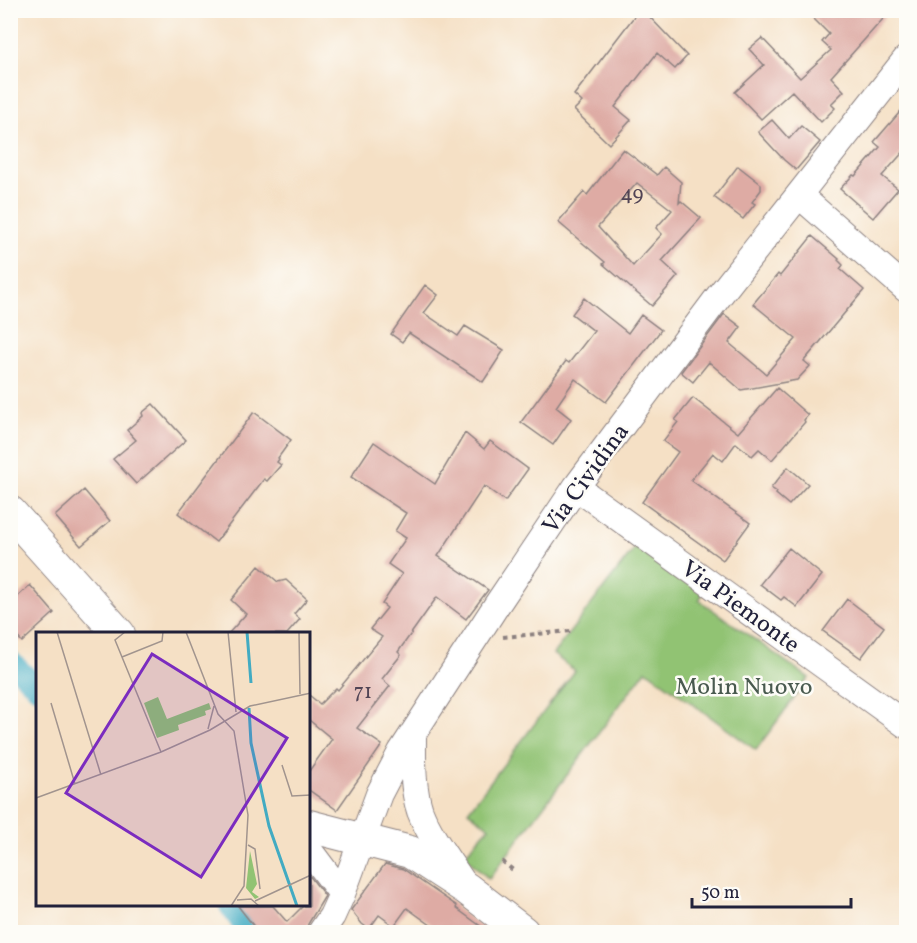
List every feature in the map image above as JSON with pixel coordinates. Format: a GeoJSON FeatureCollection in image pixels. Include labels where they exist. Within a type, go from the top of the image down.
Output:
{"type":"FeatureCollection","features":[{"type":"Feature","properties":{"kind":"main road"},"geometry":{"type":"LineString","coordinates":[[10,512],[117,632]]}},
{"type":"Feature","properties":{"kind":"main road"},"geometry":{"type":"LineString","coordinates":[[310,826],[410,852],[467,889],[523,933]]}},
{"type":"Feature","properties":{"kind":"street","name":"Via Cividina"},"geometry":{"type":"LineString","coordinates":[[335,919],[379,794],[414,733],[576,487],[719,296],[904,67]]}},
{"type":"Feature","properties":{"kind":"street"},"geometry":{"type":"LineString","coordinates":[[799,195],[906,288]]}},
{"type":"Feature","properties":{"kind":"street","name":"Via Piemonte"},"geometry":{"type":"LineString","coordinates":[[576,487],[906,725]]}},
{"type":"Feature","properties":{"kind":"street"},"geometry":{"type":"LineString","coordinates":[[414,733],[413,770],[420,810],[440,848],[467,889]]}},
{"type":"Feature","properties":{"kind":"street"},"geometry":{"type":"LineString","coordinates":[[310,853],[335,919]]}},
{"type":"Feature","properties":{"kind":"path"},"geometry":{"type":"LineString","coordinates":[[474,640],[571,631]]}},
{"type":"Feature","properties":{"kind":"path"},"geometry":{"type":"LineString","coordinates":[[502,861],[514,871]]}},
{"type":"Feature","properties":{"kind":"green space","name":"Molin Nuovo"},"geometry":{"type":"Polygon","coordinates":[[[637,545],[704,592],[699,600],[809,678],[756,750],[646,670],[489,879],[464,856],[489,827],[468,811],[575,671],[553,654],[637,545]]]}},
{"type":"Feature","properties":{"kind":"building"},"geometry":{"type":"Polygon","coordinates":[[[639,10],[643,10],[687,56],[675,69],[657,53],[615,107],[631,120],[609,144],[574,110],[582,102],[574,95],[639,10]]]}},
{"type":"Feature","properties":{"kind":"building"},"geometry":{"type":"Polygon","coordinates":[[[805,10],[891,10],[831,77],[844,91],[831,104],[835,108],[821,122],[792,91],[761,119],[735,92],[764,65],[749,49],[762,38],[800,78],[831,50],[822,42],[829,34],[805,10]]]}},
{"type":"Feature","properties":{"kind":"building"},"geometry":{"type":"Polygon","coordinates":[[[906,105],[906,149],[882,176],[898,189],[873,218],[840,189],[853,175],[855,176],[880,147],[874,142],[906,105]]]}},
{"type":"Feature","properties":{"kind":"building"},"geometry":{"type":"Polygon","coordinates":[[[772,120],[789,139],[801,126],[820,142],[796,170],[758,132],[772,120]]]}},
{"type":"Feature","properties":{"kind":"building"},"geometry":{"type":"Polygon","coordinates":[[[623,149],[657,175],[664,167],[681,182],[679,203],[681,201],[701,218],[662,261],[678,276],[652,306],[558,222],[584,192],[587,195],[623,149]],[[637,183],[598,227],[633,266],[662,234],[656,228],[672,210],[637,183]]]}},
{"type":"Feature","properties":{"kind":"building"},"geometry":{"type":"Polygon","coordinates":[[[738,166],[761,184],[761,190],[752,202],[755,204],[743,219],[714,197],[738,166]]]}},
{"type":"Feature","properties":{"kind":"building"},"geometry":{"type":"Polygon","coordinates":[[[812,236],[839,259],[843,265],[840,269],[864,290],[804,361],[810,366],[797,380],[741,390],[709,362],[693,382],[681,372],[724,314],[741,327],[729,343],[766,374],[796,339],[753,304],[778,274],[780,276],[812,236]]]}},
{"type":"Feature","properties":{"kind":"building"},"geometry":{"type":"Polygon","coordinates":[[[425,285],[438,295],[424,313],[458,336],[465,326],[504,350],[483,382],[409,333],[402,342],[391,334],[425,285]]]}},
{"type":"Feature","properties":{"kind":"building"},"geometry":{"type":"Polygon","coordinates":[[[584,298],[628,333],[641,315],[661,330],[606,402],[575,379],[556,407],[571,419],[553,445],[521,422],[566,361],[569,363],[594,331],[572,314],[584,298]]]}},
{"type":"Feature","properties":{"kind":"building"},"geometry":{"type":"Polygon","coordinates":[[[777,388],[808,415],[805,422],[772,460],[759,449],[752,456],[736,443],[723,461],[713,453],[691,480],[750,523],[723,560],[642,502],[678,452],[663,441],[678,422],[675,420],[693,398],[738,433],[777,388]]]}},
{"type":"Feature","properties":{"kind":"building"},"geometry":{"type":"Polygon","coordinates":[[[153,404],[186,440],[136,484],[113,459],[136,440],[127,430],[153,404]]]}},
{"type":"Feature","properties":{"kind":"building"},"geometry":{"type":"Polygon","coordinates":[[[254,412],[291,440],[278,458],[277,462],[281,465],[267,481],[264,479],[216,542],[178,513],[254,412]]]}},
{"type":"Feature","properties":{"kind":"building"},"geometry":{"type":"Polygon","coordinates":[[[465,433],[484,449],[490,441],[528,469],[505,501],[484,486],[438,556],[488,590],[466,619],[437,597],[398,652],[401,655],[382,679],[390,686],[357,728],[382,745],[337,810],[310,791],[310,770],[332,739],[310,721],[310,696],[320,704],[336,688],[338,690],[382,637],[370,629],[387,608],[382,604],[402,574],[388,564],[406,538],[395,531],[406,513],[351,477],[374,442],[435,484],[465,433]]]}},
{"type":"Feature","properties":{"kind":"building"},"geometry":{"type":"Polygon","coordinates":[[[788,467],[808,484],[789,505],[771,488],[788,467]]]}},
{"type":"Feature","properties":{"kind":"building"},"geometry":{"type":"Polygon","coordinates":[[[84,490],[110,521],[81,546],[55,516],[84,490]]]}},
{"type":"Feature","properties":{"kind":"building"},"geometry":{"type":"Polygon","coordinates":[[[789,548],[822,575],[797,607],[784,597],[781,600],[760,584],[789,548]]]}},
{"type":"Feature","properties":{"kind":"building"},"geometry":{"type":"Polygon","coordinates":[[[259,566],[278,582],[286,580],[307,599],[294,614],[300,619],[289,632],[230,632],[246,614],[231,600],[259,566]]]}},
{"type":"Feature","properties":{"kind":"building"},"geometry":{"type":"Polygon","coordinates":[[[30,585],[54,613],[22,642],[10,629],[10,604],[30,585]]]}},
{"type":"Feature","properties":{"kind":"building"},"geometry":{"type":"Polygon","coordinates":[[[847,599],[884,627],[861,658],[823,631],[847,599]]]}},
{"type":"Feature","properties":{"kind":"building"},"geometry":{"type":"Polygon","coordinates":[[[385,864],[403,869],[457,906],[456,908],[490,933],[442,933],[407,908],[394,926],[379,915],[369,929],[351,910],[385,864]]]}},
{"type":"Feature","properties":{"kind":"building"},"geometry":{"type":"Polygon","coordinates":[[[310,876],[325,896],[308,924],[306,933],[259,933],[239,907],[274,907],[287,922],[302,907],[310,907],[310,876]]]}},
{"type":"Feature","properties":{"kind":"waterway"},"geometry":{"type":"LineString","coordinates":[[10,661],[36,686]]}},
{"type":"Feature","properties":{"kind":"waterway"},"geometry":{"type":"LineString","coordinates":[[231,907],[248,932]]}}]}
